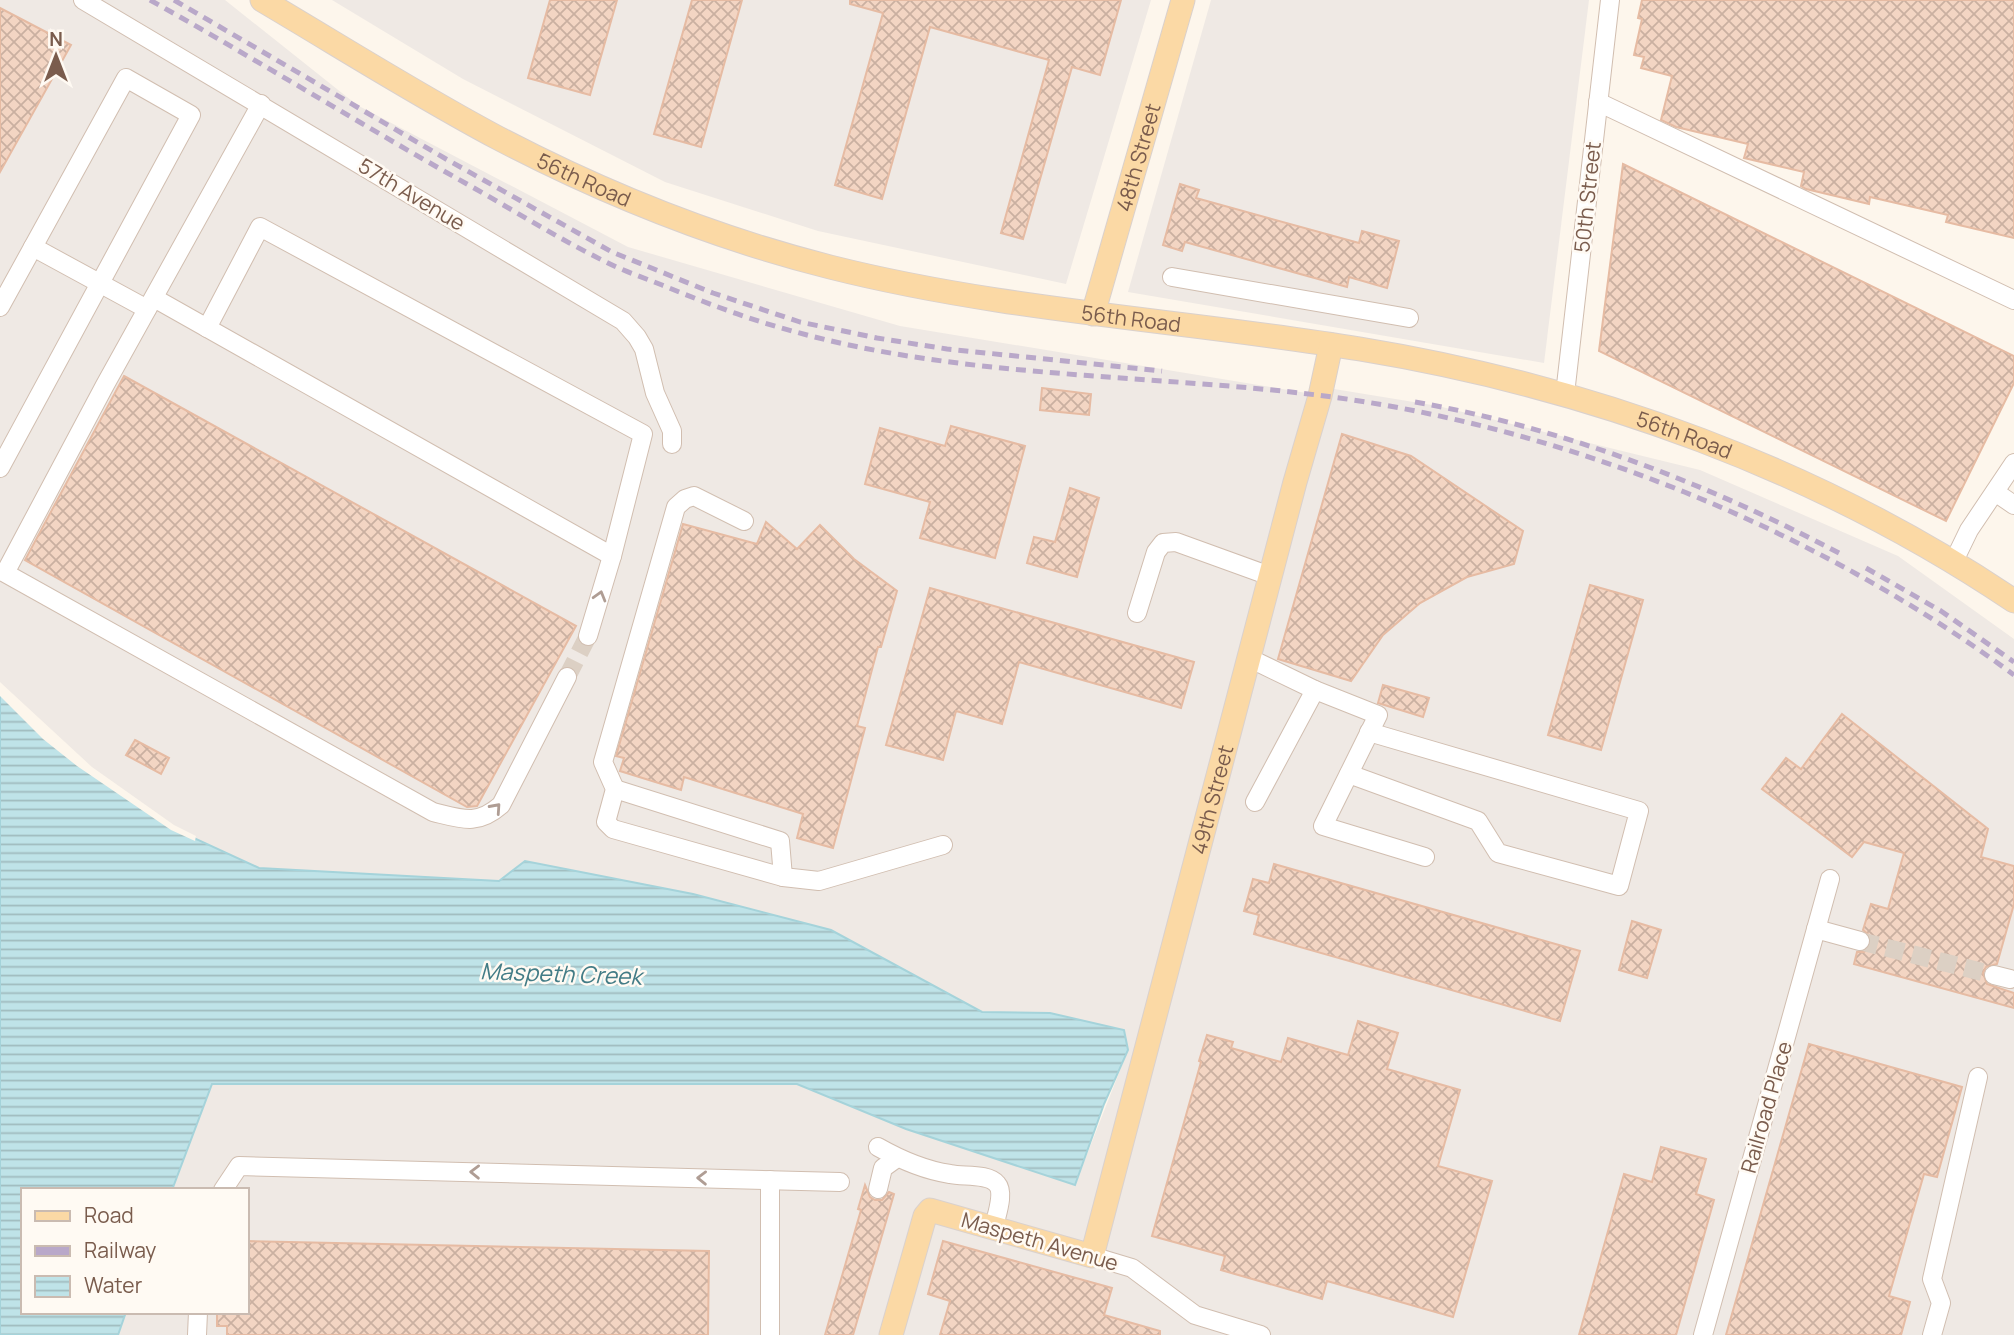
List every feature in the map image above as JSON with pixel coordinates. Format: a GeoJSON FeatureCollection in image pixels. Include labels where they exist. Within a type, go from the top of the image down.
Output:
{"type":"FeatureCollection","features":[{"type":"Feature","properties":{"kind":"main road","name":"56th Road"},"geometry":{"type":"LineString","coordinates":[[262,0],[495,136],[581,179],[695,226],[784,255],[875,278],[971,296],[1093,314],[1331,345],[1432,363],[1565,394],[1747,457],[1896,529],[2014,601]]}},
{"type":"Feature","properties":{"kind":"main road","name":"48th Street"},"geometry":{"type":"LineString","coordinates":[[1093,314],[1183,0]]}},
{"type":"Feature","properties":{"kind":"main road","name":"49th Street"},"geometry":{"type":"LineString","coordinates":[[1092,1256],[1270,576],[1320,396],[1331,345]]}},
{"type":"Feature","properties":{"kind":"main road","name":"Maspeth Avenue"},"geometry":{"type":"LineString","coordinates":[[891,1335],[928,1211],[933,1209],[1092,1256]]}},
{"type":"Feature","properties":{"kind":"street","name":"57th Avenue"},"geometry":{"type":"LineString","coordinates":[[83,0],[623,321],[644,349],[655,393],[672,431],[671,444]]}},
{"type":"Feature","properties":{"kind":"street","name":"50th Street"},"geometry":{"type":"LineString","coordinates":[[1565,394],[1610,0]]}},
{"type":"Feature","properties":{"kind":"street"},"geometry":{"type":"LineString","coordinates":[[0,307],[126,78],[191,115],[0,468]]}},
{"type":"Feature","properties":{"kind":"street"},"geometry":{"type":"LineString","coordinates":[[1598,102],[2014,300]]}},
{"type":"Feature","properties":{"kind":"street"},"geometry":{"type":"LineString","coordinates":[[261,104],[5,573],[433,812],[464,820],[488,817],[501,805],[567,677]]}},
{"type":"Feature","properties":{"kind":"street"},"geometry":{"type":"LineString","coordinates":[[207,328],[260,227],[643,434],[589,636]]}},
{"type":"Feature","properties":{"kind":"street"},"geometry":{"type":"LineString","coordinates":[[33,247],[101,284],[207,328],[612,556]]}},
{"type":"Feature","properties":{"kind":"street"},"geometry":{"type":"LineString","coordinates":[[1172,276],[1409,318]]}},
{"type":"Feature","properties":{"kind":"street"},"geometry":{"type":"LineString","coordinates":[[1953,563],[1969,530],[2014,464]]}},
{"type":"Feature","properties":{"kind":"street"},"geometry":{"type":"LineString","coordinates":[[1995,492],[2014,505]]}},
{"type":"Feature","properties":{"kind":"street"},"geometry":{"type":"LineString","coordinates":[[744,521],[694,496],[676,506],[603,762],[615,789],[606,822],[612,829],[783,877],[819,881],[943,845]]}},
{"type":"Feature","properties":{"kind":"street"},"geometry":{"type":"LineString","coordinates":[[1137,613],[1156,552],[1163,543],[1177,542],[1270,576]]}},
{"type":"Feature","properties":{"kind":"street"},"geometry":{"type":"LineString","coordinates":[[1249,657],[1315,690],[1378,715],[1323,826],[1425,857]]}},
{"type":"Feature","properties":{"kind":"street"},"geometry":{"type":"LineString","coordinates":[[1255,803],[1315,690]]}},
{"type":"Feature","properties":{"kind":"street"},"geometry":{"type":"LineString","coordinates":[[1349,774],[1478,821],[1498,853],[1619,886],[1639,811],[1369,732]]}},
{"type":"Feature","properties":{"kind":"street"},"geometry":{"type":"LineString","coordinates":[[615,789],[780,841],[783,877]]}},
{"type":"Feature","properties":{"kind":"street","name":"Railroad Place"},"geometry":{"type":"LineString","coordinates":[[1703,1335],[1830,879]]}},
{"type":"Feature","properties":{"kind":"street"},"geometry":{"type":"LineString","coordinates":[[1816,929],[1860,940]]}},
{"type":"Feature","properties":{"kind":"street"},"geometry":{"type":"LineString","coordinates":[[1932,1335],[1941,1303],[1932,1279],[1978,1077]]}},
{"type":"Feature","properties":{"kind":"street"},"geometry":{"type":"LineString","coordinates":[[878,1147],[911,1165],[989,1179],[997,1184],[1001,1192],[994,1227]]}},
{"type":"Feature","properties":{"kind":"street"},"geometry":{"type":"LineString","coordinates":[[878,1189],[883,1168],[897,1158]]}},
{"type":"Feature","properties":{"kind":"street"},"geometry":{"type":"LineString","coordinates":[[224,1188],[239,1166],[840,1182]]}},
{"type":"Feature","properties":{"kind":"street"},"geometry":{"type":"LineString","coordinates":[[770,1180],[770,1335]]}},
{"type":"Feature","properties":{"kind":"street","name":"Maspeth Avenue"},"geometry":{"type":"LineString","coordinates":[[1092,1256],[1132,1268],[1195,1315],[1261,1335]]}},
{"type":"Feature","properties":{"kind":"street"},"geometry":{"type":"LineString","coordinates":[[197,1335],[198,1314]]}},
{"type":"Feature","properties":{"kind":"shaded area"},"geometry":{"type":"Polygon","coordinates":[[[0,0],[225,0],[357,105],[628,247],[900,326],[1319,395],[1322,387],[1438,406],[1700,470],[1898,556],[2014,639],[2014,1335],[118,1335],[125,1314],[248,1314],[248,1188],[173,1188],[212,1084],[797,1084],[1075,1185],[1128,1050],[1050,1013],[982,1012],[831,930],[693,894],[525,861],[499,881],[259,868],[172,828],[90,770],[0,685],[0,0]]]}},
{"type":"Feature","properties":{"kind":"shaded area"},"geometry":{"type":"Polygon","coordinates":[[[332,0],[1151,0],[1066,284],[818,231],[665,182],[463,79],[332,0]]]}},
{"type":"Feature","properties":{"kind":"shaded area"},"geometry":{"type":"Polygon","coordinates":[[[1211,0],[1589,0],[1544,363],[1128,292],[1211,0]]]}},
{"type":"Feature","properties":{"kind":"water","name":"Maspeth Creek"},"geometry":{"type":"Polygon","coordinates":[[[0,685],[90,770],[172,828],[259,868],[499,881],[525,861],[693,894],[831,930],[982,1012],[1050,1013],[1124,1030],[1128,1050],[1104,1104],[1075,1185],[906,1129],[797,1084],[212,1084],[173,1188],[21,1188],[21,1314],[125,1314],[118,1335],[0,1335],[0,685]]]}},
{"type":"Feature","properties":{"kind":"pier"},"geometry":{"type":"Polygon","coordinates":[[[0,682],[92,767],[174,825],[196,836],[195,841],[171,830],[77,766],[43,739],[0,696],[0,682]]]}},
{"type":"Feature","properties":{"kind":"building"},"geometry":{"type":"Polygon","coordinates":[[[550,0],[617,0],[590,95],[528,78],[550,0]]]}},
{"type":"Feature","properties":{"kind":"building"},"geometry":{"type":"Polygon","coordinates":[[[692,0],[742,0],[701,147],[654,134],[692,0]]]}},
{"type":"Feature","properties":{"kind":"building"},"geometry":{"type":"Polygon","coordinates":[[[850,0],[1121,0],[1100,75],[1072,67],[1023,239],[1001,233],[1049,60],[930,27],[882,199],[835,185],[883,13],[850,4],[850,0]]]}},
{"type":"Feature","properties":{"kind":"building"},"geometry":{"type":"Polygon","coordinates":[[[1642,0],[2014,0],[2014,238],[1946,222],[1948,215],[1870,197],[1869,204],[1806,189],[1801,186],[1804,172],[1744,158],[1748,144],[1676,127],[1661,120],[1672,76],[1641,68],[1644,57],[1634,55],[1642,19],[1638,18],[1642,0]]]}},
{"type":"Feature","properties":{"kind":"building"},"geometry":{"type":"Polygon","coordinates":[[[0,8],[71,45],[0,172],[0,8]]]}},
{"type":"Feature","properties":{"kind":"building"},"geometry":{"type":"Polygon","coordinates":[[[1623,164],[2014,356],[2014,383],[1946,521],[1599,351],[1623,164]]]}},
{"type":"Feature","properties":{"kind":"building"},"geometry":{"type":"Polygon","coordinates":[[[1180,184],[1199,190],[1196,198],[1359,243],[1362,231],[1399,241],[1387,288],[1349,277],[1347,287],[1185,242],[1182,251],[1163,245],[1180,184]]]}},
{"type":"Feature","properties":{"kind":"building"},"geometry":{"type":"Polygon","coordinates":[[[124,376],[576,626],[477,806],[467,807],[25,560],[124,376]]]}},
{"type":"Feature","properties":{"kind":"building"},"geometry":{"type":"Polygon","coordinates":[[[1042,388],[1091,394],[1089,415],[1040,410],[1042,388]]]}},
{"type":"Feature","properties":{"kind":"building"},"geometry":{"type":"Polygon","coordinates":[[[951,426],[1025,446],[995,558],[920,538],[930,502],[865,484],[880,428],[945,446],[951,426]]]}},
{"type":"Feature","properties":{"kind":"building"},"geometry":{"type":"Polygon","coordinates":[[[1342,434],[1411,456],[1523,531],[1514,564],[1467,577],[1420,603],[1383,635],[1351,681],[1278,659],[1342,434]]]}},
{"type":"Feature","properties":{"kind":"building"},"geometry":{"type":"Polygon","coordinates":[[[1070,488],[1099,498],[1077,577],[1027,563],[1034,537],[1055,542],[1070,488]]]}},
{"type":"Feature","properties":{"kind":"building"},"geometry":{"type":"Polygon","coordinates":[[[766,522],[797,549],[820,525],[854,559],[897,591],[881,647],[878,647],[857,726],[865,728],[833,848],[797,838],[803,814],[684,777],[681,790],[620,771],[624,758],[616,756],[683,524],[757,544],[766,522]]]}},
{"type":"Feature","properties":{"kind":"building"},"geometry":{"type":"Polygon","coordinates":[[[1590,585],[1643,600],[1601,750],[1548,735],[1590,585]]]}},
{"type":"Feature","properties":{"kind":"building"},"geometry":{"type":"Polygon","coordinates":[[[930,588],[1194,662],[1181,708],[1019,662],[1002,724],[956,711],[943,760],[886,745],[930,588]]]}},
{"type":"Feature","properties":{"kind":"building"},"geometry":{"type":"Polygon","coordinates":[[[1383,685],[1429,698],[1423,717],[1378,703],[1383,685]]]}},
{"type":"Feature","properties":{"kind":"building"},"geometry":{"type":"Polygon","coordinates":[[[1842,714],[1988,829],[1981,857],[2014,866],[2014,904],[1997,964],[1986,967],[1983,973],[1987,984],[2014,993],[2014,1008],[1854,964],[1857,952],[1864,952],[1871,945],[1871,937],[1863,930],[1871,904],[1888,909],[1904,853],[1864,842],[1852,857],[1762,789],[1786,758],[1801,769],[1842,714]]]}},
{"type":"Feature","properties":{"kind":"building"},"geometry":{"type":"Polygon","coordinates":[[[135,740],[169,758],[161,774],[126,755],[135,740]]]}},
{"type":"Feature","properties":{"kind":"building"},"geometry":{"type":"Polygon","coordinates":[[[1274,864],[1580,951],[1560,1021],[1254,934],[1259,915],[1244,911],[1253,879],[1269,883],[1274,864]]]}},
{"type":"Feature","properties":{"kind":"building"},"geometry":{"type":"Polygon","coordinates":[[[1632,921],[1661,930],[1647,978],[1619,970],[1632,921]]]}},
{"type":"Feature","properties":{"kind":"building"},"geometry":{"type":"Polygon","coordinates":[[[1358,1021],[1398,1033],[1387,1069],[1460,1090],[1438,1166],[1492,1181],[1453,1317],[1327,1281],[1322,1299],[1221,1270],[1225,1256],[1152,1236],[1207,1035],[1233,1042],[1231,1048],[1281,1062],[1288,1038],[1348,1055],[1358,1021]]]}},
{"type":"Feature","properties":{"kind":"building"},"geometry":{"type":"Polygon","coordinates":[[[1809,1044],[1962,1087],[1937,1177],[1924,1174],[1889,1296],[1910,1302],[1901,1335],[1726,1335],[1809,1044]]]}},
{"type":"Feature","properties":{"kind":"building"},"geometry":{"type":"Polygon","coordinates":[[[1661,1147],[1706,1159],[1696,1194],[1714,1200],[1676,1335],[1579,1335],[1624,1174],[1652,1182],[1661,1147]]]}},
{"type":"Feature","properties":{"kind":"building"},"geometry":{"type":"Polygon","coordinates":[[[865,1185],[870,1197],[875,1200],[882,1200],[889,1192],[894,1194],[853,1335],[825,1335],[861,1210],[858,1209],[865,1185]]]}},
{"type":"Feature","properties":{"kind":"building"},"geometry":{"type":"Polygon","coordinates":[[[248,1241],[709,1251],[708,1335],[227,1335],[227,1326],[217,1326],[217,1314],[248,1314],[248,1241]]]}},
{"type":"Feature","properties":{"kind":"building"},"geometry":{"type":"Polygon","coordinates":[[[943,1241],[1112,1288],[1104,1315],[1160,1331],[1160,1335],[940,1335],[950,1301],[928,1294],[943,1241]]]}},
{"type":"Feature","properties":{"kind":"tunnel"},"geometry":{"type":"LineString","coordinates":[[567,677],[588,636]]}},
{"type":"Feature","properties":{"kind":"tunnel"},"geometry":{"type":"LineString","coordinates":[[1860,941],[1994,975]]}},
{"type":"Feature","properties":{"kind":"railway"},"geometry":{"type":"LineString","coordinates":[[150,0],[573,245],[620,268],[728,311],[796,332],[923,358],[989,367],[1317,395],[1409,410],[1501,431],[1593,458],[1683,491],[1771,530],[1856,574],[1937,622],[2014,675]]}},
{"type":"Feature","properties":{"kind":"railway"},"geometry":{"type":"LineString","coordinates":[[174,0],[446,159],[612,252],[713,293],[800,322],[877,338],[947,349],[1162,371]]}},
{"type":"Feature","properties":{"kind":"railway"},"geometry":{"type":"LineString","coordinates":[[1415,402],[1525,427],[1633,461],[1789,527],[1839,553]]}},
{"type":"Feature","properties":{"kind":"railway"},"geometry":{"type":"LineString","coordinates":[[1866,568],[1941,611],[2014,662]]}}]}
